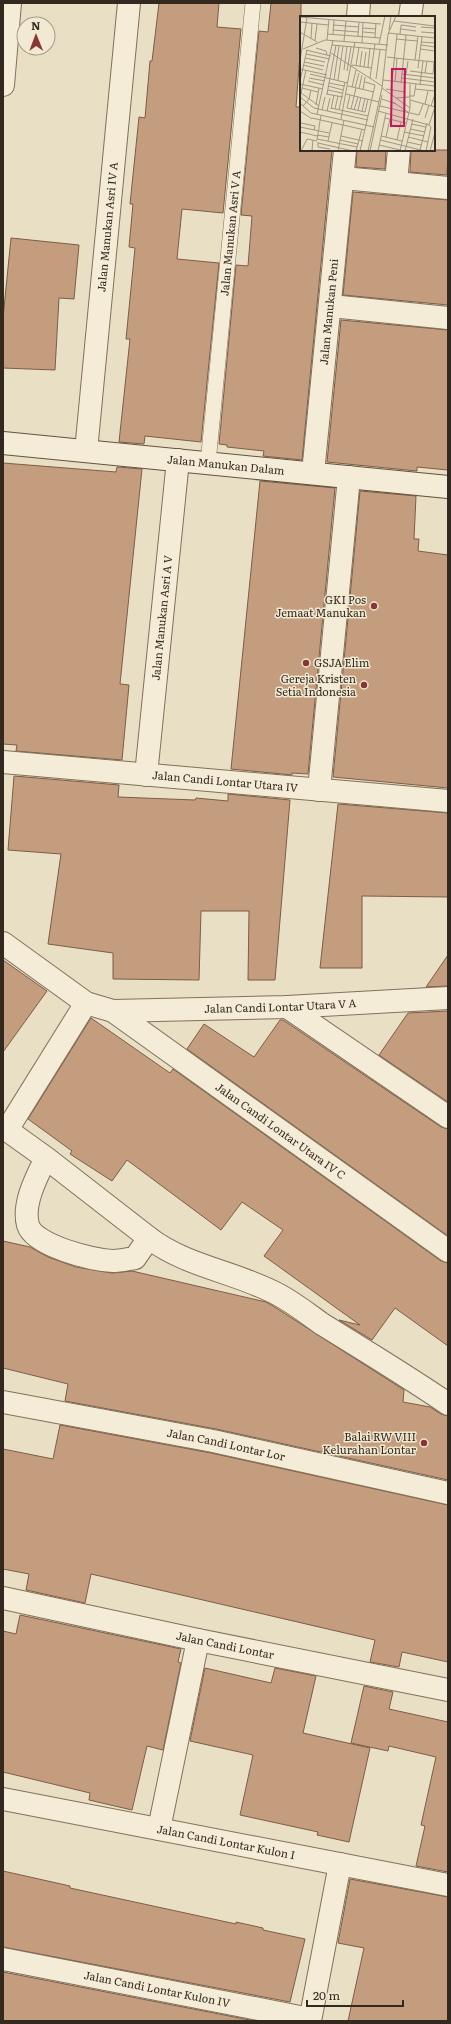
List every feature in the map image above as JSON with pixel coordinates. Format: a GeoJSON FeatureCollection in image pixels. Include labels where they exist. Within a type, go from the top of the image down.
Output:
{"type":"FeatureCollection","features":[{"type":"Feature","properties":{"kind":"street"},"geometry":{"type":"LineString","coordinates":[[3,85],[10,3]]}},
{"type":"Feature","properties":{"kind":"street","name":"Jalan Manukan Asri IV A"},"geometry":{"type":"LineString","coordinates":[[86,451],[130,3]]}},
{"type":"Feature","properties":{"kind":"street"},"geometry":{"type":"LineString","coordinates":[[358,16],[359,3]]}},
{"type":"Feature","properties":{"kind":"street"},"geometry":{"type":"LineString","coordinates":[[410,16],[412,3]]}},
{"type":"Feature","properties":{"kind":"street","name":"Jalan Manukan Peni"},"geometry":{"type":"LineString","coordinates":[[313,473],[331,306],[345,151]]}},
{"type":"Feature","properties":{"kind":"street"},"geometry":{"type":"LineString","coordinates":[[396,182],[399,151]]}},
{"type":"Feature","properties":{"kind":"street"},"geometry":{"type":"LineString","coordinates":[[343,178],[448,188]]}},
{"type":"Feature","properties":{"kind":"street"},"geometry":{"type":"LineString","coordinates":[[331,306],[448,318]]}},
{"type":"Feature","properties":{"kind":"street","name":"Jalan Manukan Dalam"},"geometry":{"type":"LineString","coordinates":[[3,443],[448,486]]}},
{"type":"Feature","properties":{"kind":"street","name":"Jalan Manukan Asri A V"},"geometry":{"type":"LineString","coordinates":[[146,775],[178,460]]}},
{"type":"Feature","properties":{"kind":"street"},"geometry":{"type":"LineString","coordinates":[[318,790],[349,477]]}},
{"type":"Feature","properties":{"kind":"street","name":"Jalan Candi Lontar Utara IV"},"geometry":{"type":"LineString","coordinates":[[3,762],[448,801]]}},
{"type":"Feature","properties":{"kind":"street"},"geometry":{"type":"LineString","coordinates":[[3,943],[86,1003],[113,1011]]}},
{"type":"Feature","properties":{"kind":"street","name":"Jalan Candi Lontar Utara V A"},"geometry":{"type":"LineString","coordinates":[[113,1011],[287,1008],[448,998]]}},
{"type":"Feature","properties":{"kind":"street"},"geometry":{"type":"LineString","coordinates":[[86,1003],[7,1121],[46,1158],[149,1238],[176,1255],[240,1277],[280,1295],[389,1364],[448,1404]]}},
{"type":"Feature","properties":{"kind":"street"},"geometry":{"type":"LineString","coordinates":[[287,1008],[448,1117]]}},
{"type":"Feature","properties":{"kind":"street","name":"Jalan Candi Lontar Utara IV C"},"geometry":{"type":"LineString","coordinates":[[113,1011],[448,1251]]}},
{"type":"Feature","properties":{"kind":"street"},"geometry":{"type":"LineString","coordinates":[[46,1158],[32,1186],[28,1204],[28,1226],[38,1239],[56,1247],[88,1256],[115,1261],[135,1258],[149,1238]]}},
{"type":"Feature","properties":{"kind":"street","name":"Jalan Candi Lontar Lor"},"geometry":{"type":"LineString","coordinates":[[3,1402],[213,1441],[448,1492]]}},
{"type":"Feature","properties":{"kind":"street","name":"Jalan Candi Lontar"},"geometry":{"type":"LineString","coordinates":[[3,1598],[198,1640],[448,1690]]}},
{"type":"Feature","properties":{"kind":"street"},"geometry":{"type":"LineString","coordinates":[[159,1829],[198,1640]]}},
{"type":"Feature","properties":{"kind":"street","name":"Jalan Candi Lontar Kulon I"},"geometry":{"type":"LineString","coordinates":[[3,1799],[448,1885]]}},
{"type":"Feature","properties":{"kind":"street"},"geometry":{"type":"LineString","coordinates":[[310,2020],[340,1864]]}},
{"type":"Feature","properties":{"kind":"street","name":"Jalan Candi Lontar Kulon IV"},"geometry":{"type":"LineString","coordinates":[[3,1959],[310,2020]]}},
{"type":"Feature","properties":{"kind":"lane","name":"Jalan Manukan Asri V A"},"geometry":{"type":"LineString","coordinates":[[208,463],[253,3]]}},
{"type":"Feature","properties":{"kind":"building"},"geometry":{"type":"Polygon","coordinates":[[[159,3],[219,3],[217,27],[241,29],[223,213],[182,209],[177,259],[219,263],[201,442],[145,436],[144,444],[119,442],[130,339],[126,339],[135,248],[129,247],[133,204],[130,204],[139,117],[145,118],[150,61],[152,61],[159,3]]]}},
{"type":"Feature","properties":{"kind":"building"},"geometry":{"type":"Polygon","coordinates":[[[271,3],[301,3],[300,54],[296,107],[300,107],[300,151],[332,151],[302,460],[263,456],[264,451],[227,447],[227,445],[219,444],[236,265],[248,266],[252,216],[241,215],[259,31],[268,32],[271,3]]]}},
{"type":"Feature","properties":{"kind":"building"},"geometry":{"type":"Polygon","coordinates":[[[448,150],[447,175],[410,172],[411,151],[448,150]]]}},
{"type":"Feature","properties":{"kind":"building"},"geometry":{"type":"Polygon","coordinates":[[[357,151],[386,151],[385,169],[356,167],[357,151]]]}},
{"type":"Feature","properties":{"kind":"building"},"geometry":{"type":"Polygon","coordinates":[[[353,192],[448,200],[448,305],[343,295],[353,192]]]}},
{"type":"Feature","properties":{"kind":"building"},"geometry":{"type":"Polygon","coordinates":[[[11,238],[79,245],[74,299],[59,298],[55,370],[3,368],[3,318],[11,238]]]}},
{"type":"Feature","properties":{"kind":"building"},"geometry":{"type":"Polygon","coordinates":[[[341,320],[448,330],[448,470],[417,467],[417,471],[327,462],[341,320]]]}},
{"type":"Feature","properties":{"kind":"building"},"geometry":{"type":"Polygon","coordinates":[[[3,463],[116,472],[117,467],[142,469],[120,684],[129,685],[122,760],[16,751],[17,745],[3,744],[3,463]]]}},
{"type":"Feature","properties":{"kind":"building"},"geometry":{"type":"Polygon","coordinates":[[[260,481],[335,488],[308,774],[292,773],[292,775],[231,769],[260,481]]]}},
{"type":"Feature","properties":{"kind":"building"},"geometry":{"type":"Polygon","coordinates":[[[360,491],[416,496],[414,539],[419,539],[418,551],[448,555],[448,788],[333,777],[360,491]]]}},
{"type":"Feature","properties":{"kind":"building"},"geometry":{"type":"Polygon","coordinates":[[[14,776],[119,785],[118,797],[195,800],[196,798],[228,801],[228,794],[290,800],[275,980],[248,980],[249,911],[201,911],[199,980],[113,979],[113,953],[48,944],[61,854],[8,850],[14,776]]]}},
{"type":"Feature","properties":{"kind":"building"},"geometry":{"type":"Polygon","coordinates":[[[338,804],[448,813],[448,897],[362,896],[362,968],[320,968],[338,804]]]}},
{"type":"Feature","properties":{"kind":"building"},"geometry":{"type":"Polygon","coordinates":[[[448,955],[448,986],[426,987],[448,955]]]}},
{"type":"Feature","properties":{"kind":"building"},"geometry":{"type":"Polygon","coordinates":[[[3,960],[47,991],[3,1052],[3,960]]]}},
{"type":"Feature","properties":{"kind":"building"},"geometry":{"type":"Polygon","coordinates":[[[448,1011],[448,1102],[379,1055],[408,1013],[448,1011]]]}},
{"type":"Feature","properties":{"kind":"building"},"geometry":{"type":"Polygon","coordinates":[[[91,1018],[170,1073],[173,1069],[441,1261],[448,1263],[448,1346],[395,1308],[372,1340],[339,1320],[360,1325],[264,1256],[283,1230],[242,1202],[221,1230],[127,1160],[112,1181],[70,1154],[72,1151],[28,1119],[91,1018]]]}},
{"type":"Feature","properties":{"kind":"building"},"geometry":{"type":"Polygon","coordinates":[[[280,1020],[283,1020],[441,1127],[448,1129],[448,1236],[187,1049],[204,1024],[254,1057],[280,1020]]]}},
{"type":"Feature","properties":{"kind":"building"},"geometry":{"type":"Polygon","coordinates":[[[3,1241],[30,1247],[48,1257],[76,1267],[112,1273],[132,1271],[266,1302],[404,1390],[403,1402],[430,1407],[441,1414],[448,1416],[448,1480],[216,1429],[65,1401],[68,1384],[3,1368],[3,1241]]]}},
{"type":"Feature","properties":{"kind":"building"},"geometry":{"type":"Polygon","coordinates":[[[60,1425],[211,1453],[448,1505],[448,1662],[402,1652],[399,1667],[370,1662],[375,1640],[91,1574],[85,1603],[26,1590],[29,1574],[3,1569],[3,1449],[53,1459],[60,1425]]]}},
{"type":"Feature","properties":{"kind":"building"},"geometry":{"type":"Polygon","coordinates":[[[20,1615],[181,1649],[178,1662],[181,1663],[163,1750],[147,1746],[132,1810],[89,1800],[90,1793],[3,1772],[3,1631],[16,1634],[20,1615]]]}},
{"type":"Feature","properties":{"kind":"building"},"geometry":{"type":"Polygon","coordinates":[[[205,1668],[271,1683],[275,1668],[316,1676],[303,1733],[370,1748],[349,1842],[317,1835],[318,1832],[240,1815],[253,1755],[190,1741],[205,1668]]]}},
{"type":"Feature","properties":{"kind":"building"},"geometry":{"type":"Polygon","coordinates":[[[364,1686],[393,1692],[389,1709],[448,1722],[448,1872],[416,1866],[425,1826],[421,1825],[436,1757],[389,1746],[388,1751],[351,1743],[364,1686]]]}},
{"type":"Feature","properties":{"kind":"building"},"geometry":{"type":"Polygon","coordinates":[[[3,1871],[70,1886],[70,1888],[236,1924],[236,1922],[263,1928],[263,1930],[305,1939],[290,2002],[3,1947],[3,1871]]]}},
{"type":"Feature","properties":{"kind":"building"},"geometry":{"type":"Polygon","coordinates":[[[350,1879],[448,1897],[448,2021],[348,2021],[364,1948],[338,1943],[350,1879]]]}},
{"type":"Feature","properties":{"kind":"building"},"geometry":{"type":"Polygon","coordinates":[[[3,1972],[255,2021],[3,2021],[3,1972]]]}},
{"type":"Feature","properties":{"kind":"place","name":"GKI Pos Jemaat Manukan"},"geometry":{"type":"Point","coordinates":[374,606]}},
{"type":"Feature","properties":{"kind":"place","name":"GSJA Elim"},"geometry":{"type":"Point","coordinates":[306,663]}},
{"type":"Feature","properties":{"kind":"place","name":"Gereja Kristen Setia Indonesia"},"geometry":{"type":"Point","coordinates":[364,685]}},
{"type":"Feature","properties":{"kind":"place","name":"Balai RW VIII Kelurahan Lontar"},"geometry":{"type":"Point","coordinates":[424,1443]}}]}
